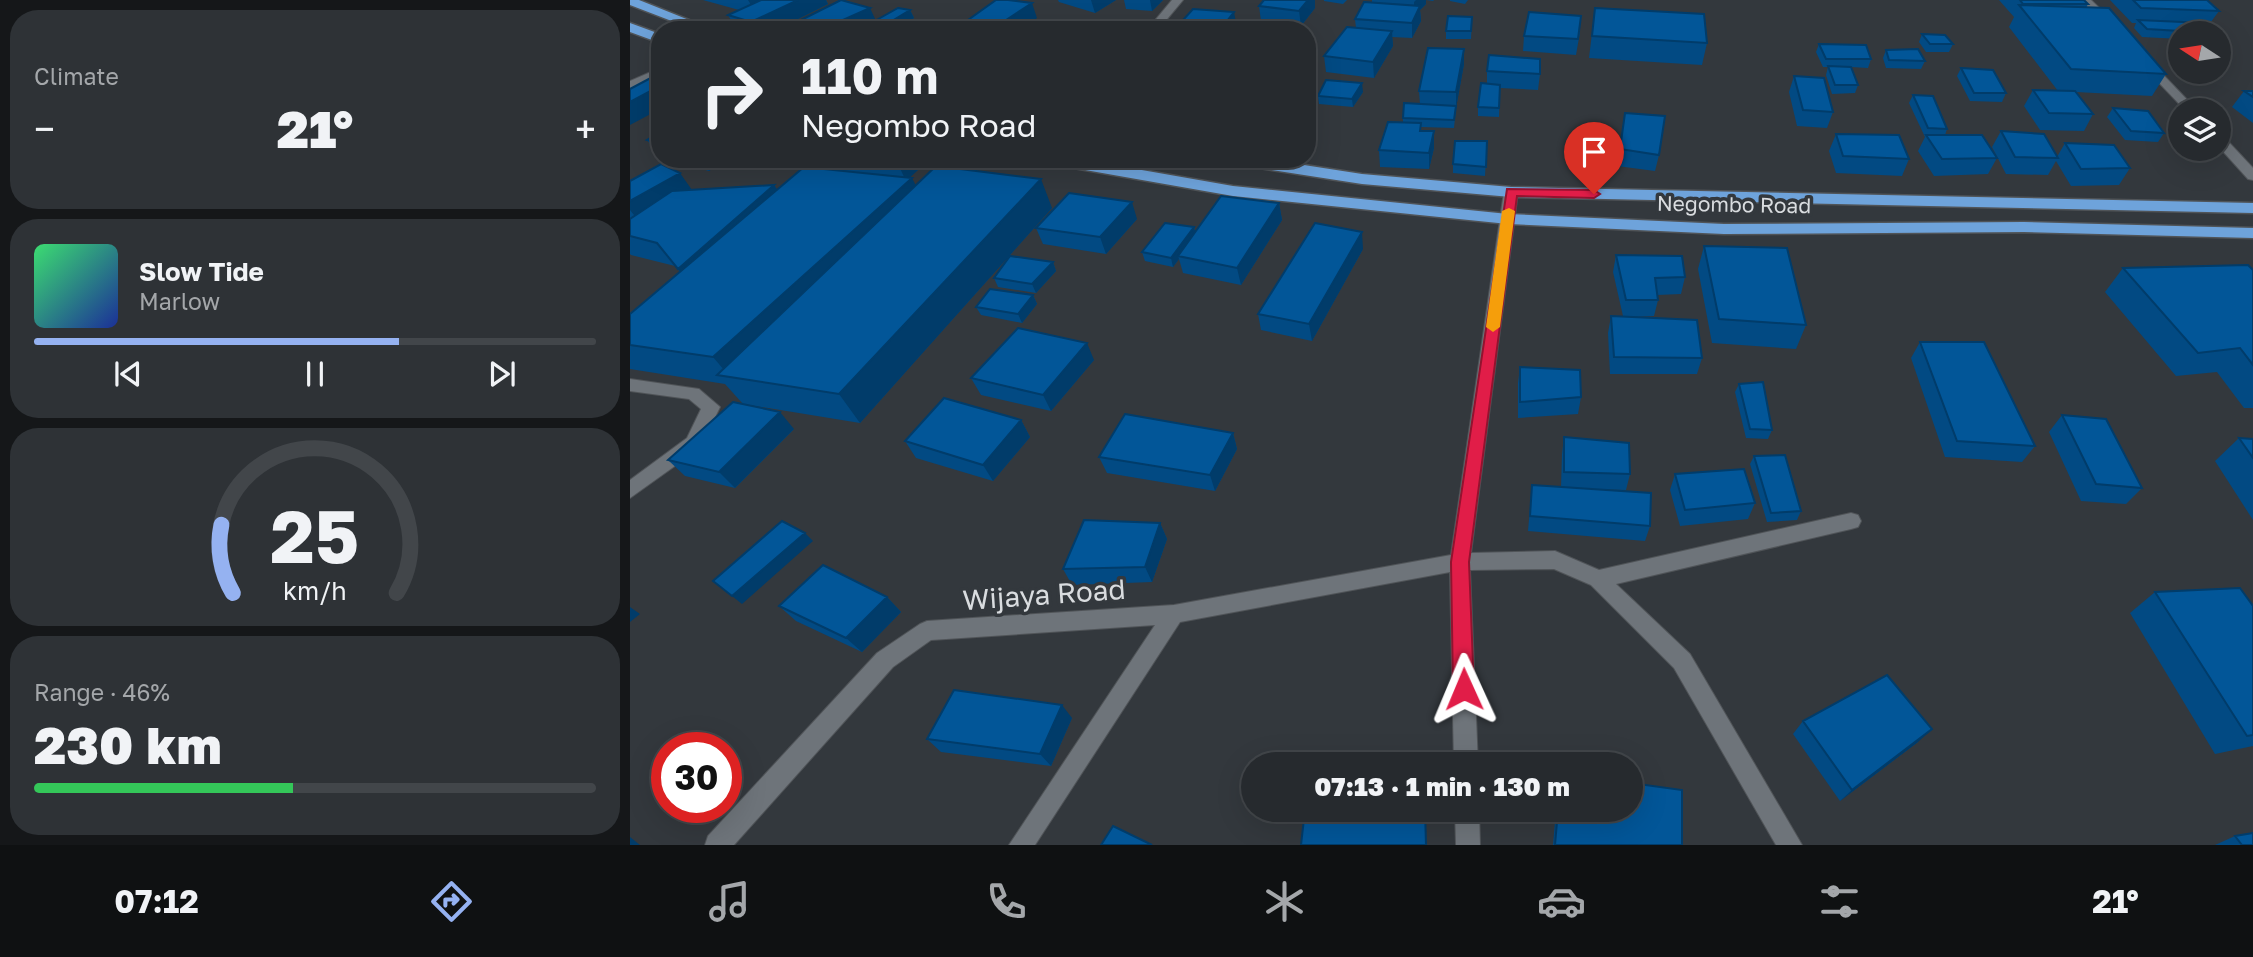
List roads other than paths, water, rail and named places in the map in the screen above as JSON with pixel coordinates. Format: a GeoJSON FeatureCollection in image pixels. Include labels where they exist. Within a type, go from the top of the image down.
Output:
{"type":"FeatureCollection","features":[{"type":"Feature","properties":{"kind":"highway"},"geometry":{"type":"LineString","coordinates":[[630,1],[684,21]]}},
{"type":"Feature","properties":{"kind":"highway"},"geometry":{"type":"LineString","coordinates":[[630,27],[651,35]]}},
{"type":"Feature","properties":{"kind":"highway","name":"Negombo Road"},"geometry":{"type":"LineString","coordinates":[[1102,168],[1233,191],[1508,219],[1724,229],[2024,227],[2253,233]]}},
{"type":"Feature","properties":{"kind":"highway","name":"Negombo Road"},"geometry":{"type":"LineString","coordinates":[[1292,168],[1362,179],[1511,192],[2253,208]]}},
{"type":"Feature","properties":{"kind":"street"},"geometry":{"type":"LineString","coordinates":[[1160,21],[1178,0]]}},
{"type":"Feature","properties":{"kind":"street"},"geometry":{"type":"LineString","coordinates":[[2085,0],[2119,33]]}},
{"type":"Feature","properties":{"kind":"street"},"geometry":{"type":"LineString","coordinates":[[2136,52],[2180,98]]}},
{"type":"Feature","properties":{"kind":"street"},"geometry":{"type":"LineString","coordinates":[[630,86],[651,76]]}},
{"type":"Feature","properties":{"kind":"street"},"geometry":{"type":"LineString","coordinates":[[2231,152],[2253,176]]}},
{"type":"Feature","properties":{"kind":"street"},"geometry":{"type":"LineString","coordinates":[[1465,752],[1460,562],[1511,192]]}},
{"type":"Feature","properties":{"kind":"street"},"geometry":{"type":"LineString","coordinates":[[630,385],[692,393],[711,407],[694,443],[630,490]]}},
{"type":"Feature","properties":{"kind":"street"},"geometry":{"type":"LineString","coordinates":[[1598,579],[1851,521]]}},
{"type":"Feature","properties":{"kind":"street","name":"Wijaya Road"},"geometry":{"type":"LineString","coordinates":[[717,845],[885,660],[927,631],[1174,614],[1460,562],[1555,560],[1598,579]]}},
{"type":"Feature","properties":{"kind":"street"},"geometry":{"type":"LineString","coordinates":[[1598,579],[1682,661],[1790,845]]}},
{"type":"Feature","properties":{"kind":"street"},"geometry":{"type":"LineString","coordinates":[[1021,845],[1174,614]]}},
{"type":"Feature","properties":{"kind":"street"},"geometry":{"type":"LineString","coordinates":[[1467,822],[1468,845]]}}]}
